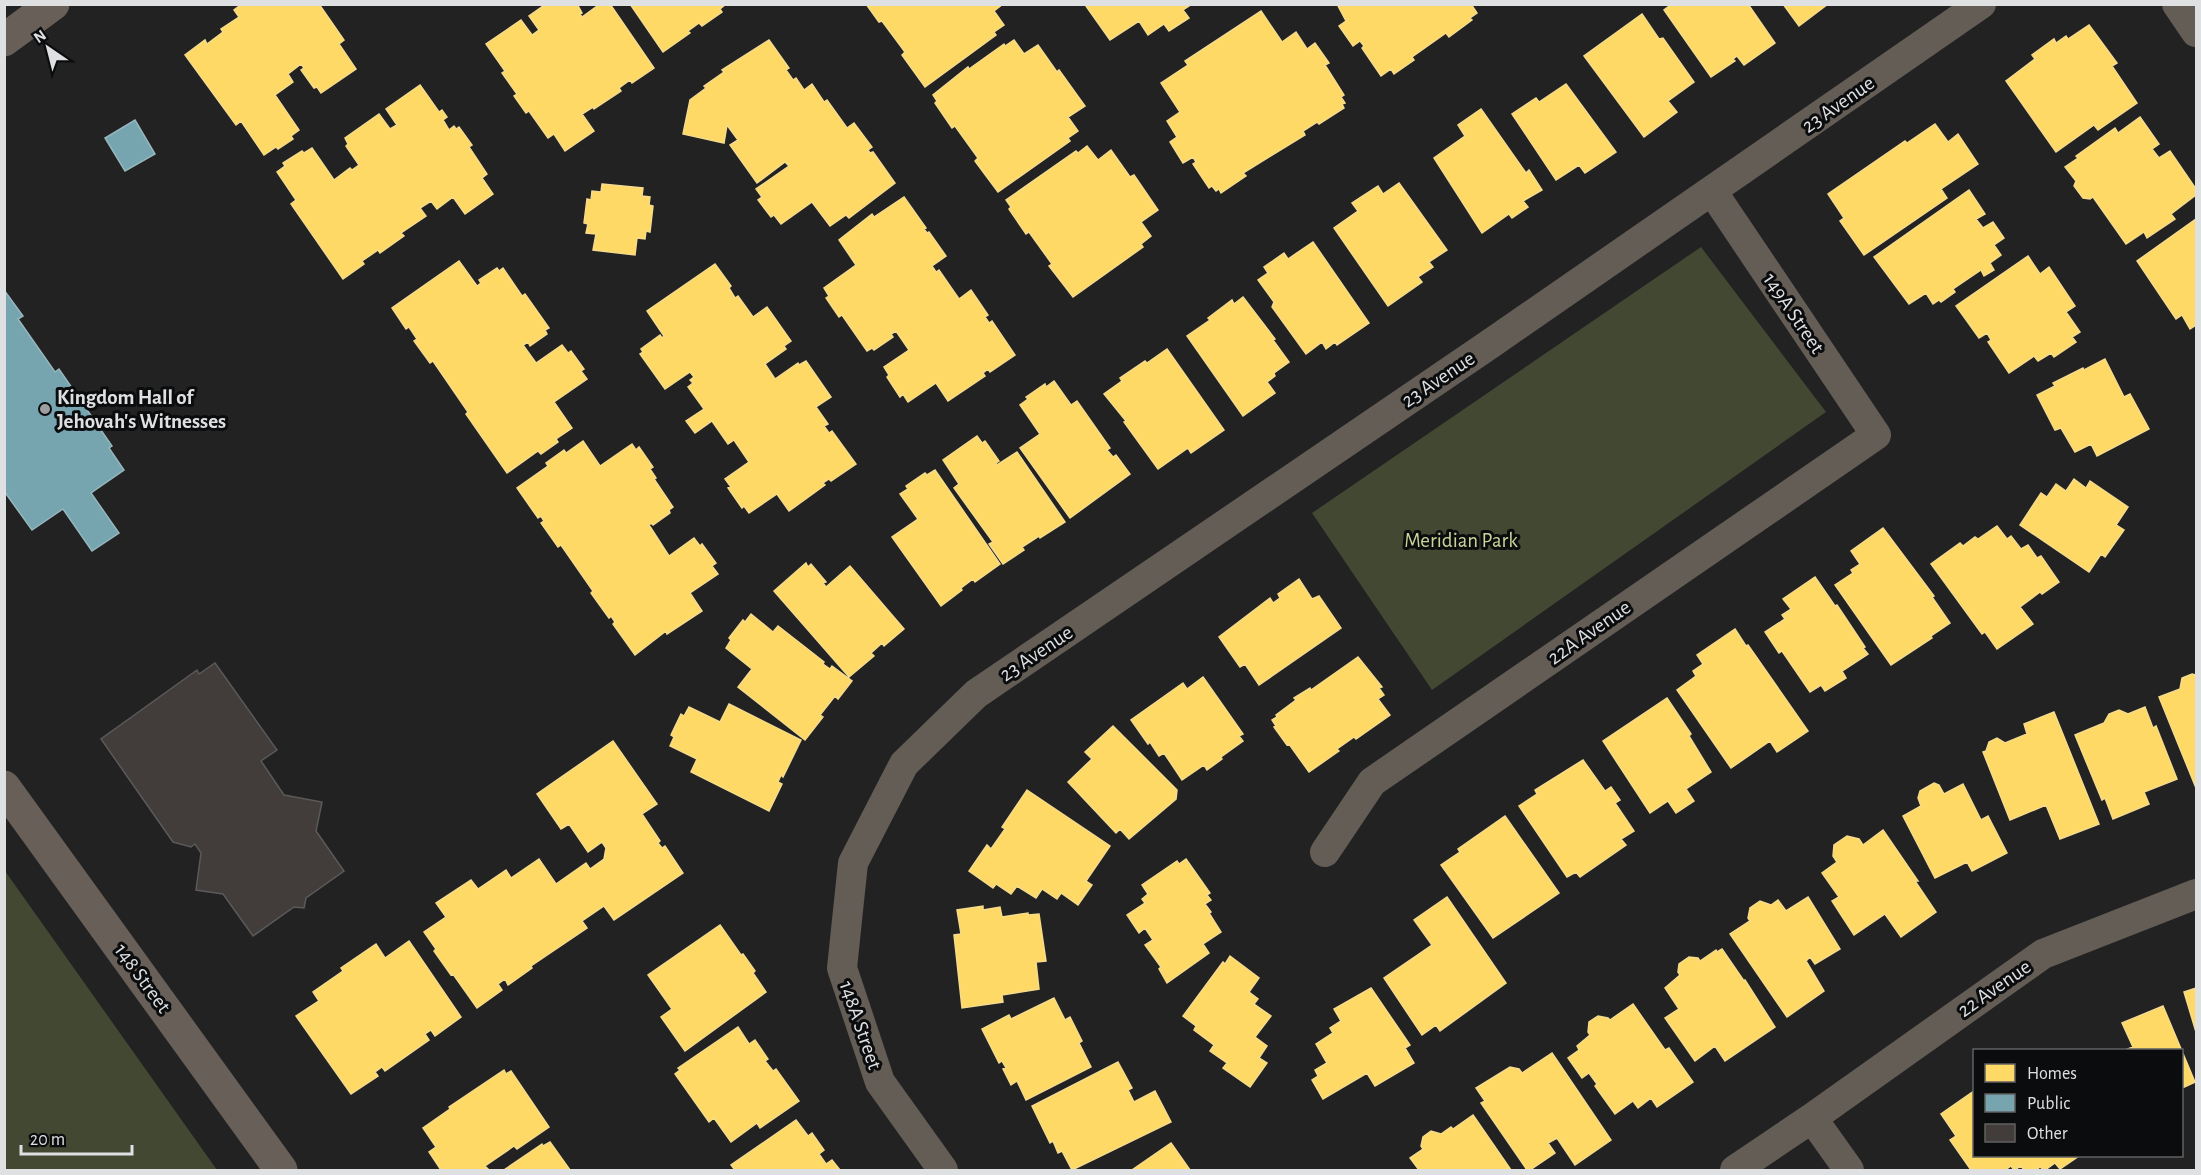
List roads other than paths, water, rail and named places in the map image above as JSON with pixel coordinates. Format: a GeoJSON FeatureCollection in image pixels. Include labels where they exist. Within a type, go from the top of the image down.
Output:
{"type":"FeatureCollection","features":[{"type":"Feature","properties":{"kind":"main road"},"geometry":{"type":"LineString","coordinates":[[4,40],[52,4]]}},
{"type":"Feature","properties":{"kind":"main road","name":"148 Street"},"geometry":{"type":"LineString","coordinates":[[4,787],[281,1170]]}},
{"type":"Feature","properties":{"kind":"street","name":"23 Avenue"},"geometry":{"type":"LineString","coordinates":[[904,764],[976,694],[1712,191],[1981,4]]}},
{"type":"Feature","properties":{"kind":"street"},"geometry":{"type":"LineString","coordinates":[[2177,4],[2196,32]]}},
{"type":"Feature","properties":{"kind":"street","name":"149A Street"},"geometry":{"type":"LineString","coordinates":[[1712,191],[1876,435]]}},
{"type":"Feature","properties":{"kind":"street","name":"22A Avenue"},"geometry":{"type":"LineString","coordinates":[[1325,852],[1372,782],[1876,435]]}},
{"type":"Feature","properties":{"kind":"street","name":"148A Street"},"geometry":{"type":"LineString","coordinates":[[904,764],[853,863],[842,968],[880,1082],[943,1170]]}},
{"type":"Feature","properties":{"kind":"street","name":"22 Avenue"},"geometry":{"type":"LineString","coordinates":[[1735,1170],[2043,954],[2196,894]]}},
{"type":"Feature","properties":{"kind":"street"},"geometry":{"type":"LineString","coordinates":[[1812,1118],[1849,1170]]}},
{"type":"Feature","properties":{"kind":"place","name":"Kingdom Hall of Jehovah's Witnesses"},"geometry":{"type":"Point","coordinates":[45,409]}},
{"type":"Feature","properties":{"kind":"park label","name":"Meridian Park"},"geometry":{"type":"Point","coordinates":[1461,540]}}]}
